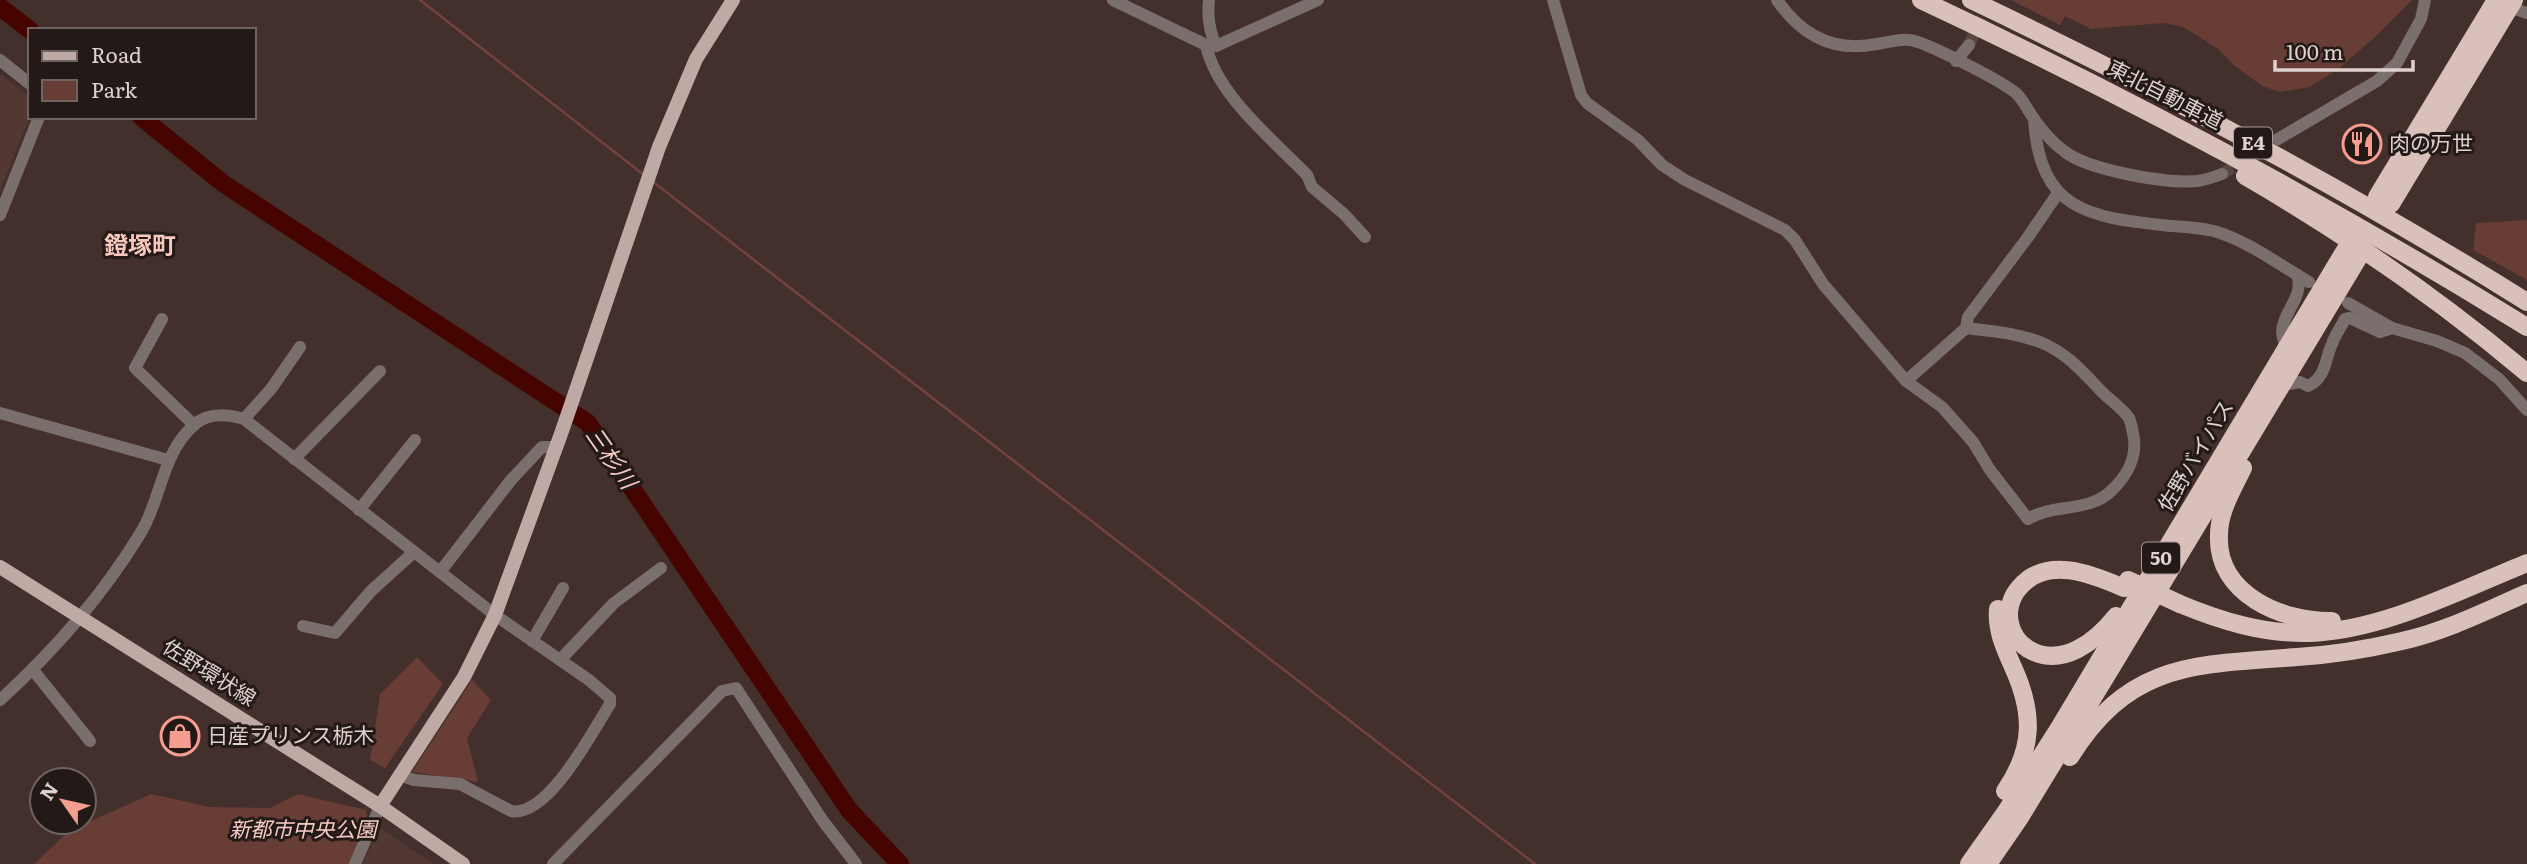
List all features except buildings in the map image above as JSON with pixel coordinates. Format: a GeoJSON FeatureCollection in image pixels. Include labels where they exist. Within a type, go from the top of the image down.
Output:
{"type":"FeatureCollection","features":[{"type":"Feature","properties":{"kind":"highway","name":"東北自動車道"},"geometry":{"type":"LineString","coordinates":[[1921,0],[2081,77],[2316,202],[2527,327]]}},
{"type":"Feature","properties":{"kind":"highway","name":"東北自動車道"},"geometry":{"type":"LineString","coordinates":[[1971,0],[2081,53],[2250,141],[2401,226],[2527,302]]}},
{"type":"Feature","properties":{"kind":"highway"},"geometry":{"type":"LineString","coordinates":[[2384,200],[2505,4]]}},
{"type":"Feature","properties":{"kind":"highway"},"geometry":{"type":"LineString","coordinates":[[2081,77],[2161,129],[2286,200],[2368,252],[2433,298],[2527,373]]}},
{"type":"Feature","properties":{"kind":"highway","name":"佐野バイパス"},"geometry":{"type":"LineString","coordinates":[[1969,864],[2059,728],[2286,350],[2353,251],[2282,385],[2019,819],[1988,864]]}},
{"type":"Feature","properties":{"kind":"highway"},"geometry":{"type":"LineString","coordinates":[[2270,404],[2258,440],[2230,494],[2222,517],[2218,537],[2227,571],[2246,594],[2268,608],[2293,617],[2317,621],[2387,618]]}},
{"type":"Feature","properties":{"kind":"highway"},"geometry":{"type":"LineString","coordinates":[[2126,584],[2074,571],[2051,570],[2040,573],[2016,590],[2009,610],[2009,621],[2018,640],[2035,652],[2045,655],[2080,649],[2097,636],[2121,609],[2200,478],[2230,442]]}},
{"type":"Feature","properties":{"kind":"highway"},"geometry":{"type":"LineString","coordinates":[[1956,864],[2014,779],[2026,746],[2028,706],[1999,627],[1999,604],[2007,584],[2025,568],[2050,560],[2092,565],[2211,627],[2252,638],[2377,645]]}},
{"type":"Feature","properties":{"kind":"highway"},"geometry":{"type":"LineString","coordinates":[[2176,608],[2232,623],[2282,631],[2334,631],[2387,618],[2527,563]]}},
{"type":"Feature","properties":{"kind":"highway"},"geometry":{"type":"LineString","coordinates":[[2019,819],[2064,766],[2098,718],[2141,684],[2176,670],[2195,666],[2300,657],[2402,641],[2452,625],[2527,593]]}},
{"type":"Feature","properties":{"kind":"main road"},"geometry":{"type":"LineString","coordinates":[[380,806],[464,677],[495,615],[655,161],[692,68],[733,0]]}},
{"type":"Feature","properties":{"kind":"main road","name":"佐野環状線"},"geometry":{"type":"LineString","coordinates":[[0,567],[380,806],[463,864]]}},
{"type":"Feature","properties":{"kind":"street"},"geometry":{"type":"LineString","coordinates":[[1113,0],[1211,45],[1318,0]]}},
{"type":"Feature","properties":{"kind":"street"},"geometry":{"type":"LineString","coordinates":[[1209,0],[1209,60],[1223,88],[1307,175],[1312,187],[1344,214],[1365,237]]}},
{"type":"Feature","properties":{"kind":"street"},"geometry":{"type":"LineString","coordinates":[[1553,0],[1581,95],[1587,103],[1638,140],[1662,165],[1685,180],[1785,230],[1795,240],[1823,284],[1906,381],[1942,407],[1973,442],[1990,470],[2028,519],[2038,512],[2092,503],[2112,491],[2133,463],[2135,441],[2130,419],[2076,362],[2064,354],[2022,337],[1966,328]]}},
{"type":"Feature","properties":{"kind":"street"},"geometry":{"type":"LineString","coordinates":[[1777,0],[1801,29],[1831,43],[1856,47],[1900,39],[1917,42],[1956,61],[2018,94],[2034,119],[2064,152],[2080,161],[2157,180],[2200,181],[2222,174]]}},
{"type":"Feature","properties":{"kind":"street"},"geometry":{"type":"LineString","coordinates":[[2278,139],[2391,70],[2421,19],[2425,0]]}},
{"type":"Feature","properties":{"kind":"street"},"geometry":{"type":"LineString","coordinates":[[1956,61],[1969,45]]}},
{"type":"Feature","properties":{"kind":"street"},"geometry":{"type":"LineString","coordinates":[[0,60],[28,81]]}},
{"type":"Feature","properties":{"kind":"street"},"geometry":{"type":"LineString","coordinates":[[0,215],[37,119]]}},
{"type":"Feature","properties":{"kind":"street"},"geometry":{"type":"LineString","coordinates":[[2034,119],[2041,162],[2047,178],[2071,204],[2115,219],[2213,231],[2238,240],[2303,279],[2282,332],[2286,350]]}},
{"type":"Feature","properties":{"kind":"street"},"geometry":{"type":"LineString","coordinates":[[1906,381],[1966,328],[1968,317],[2058,193]]}},
{"type":"Feature","properties":{"kind":"street"},"geometry":{"type":"LineString","coordinates":[[2348,303],[2392,328],[2437,341],[2465,353],[2499,379],[2527,410]]}},
{"type":"Feature","properties":{"kind":"street"},"geometry":{"type":"LineString","coordinates":[[2282,385],[2300,382],[2308,386],[2315,383],[2323,372],[2332,344],[2345,319],[2350,318],[2380,332],[2392,328]]}},
{"type":"Feature","properties":{"kind":"street"},"geometry":{"type":"LineString","coordinates":[[162,319],[135,368],[194,425]]}},
{"type":"Feature","properties":{"kind":"street"},"geometry":{"type":"LineString","coordinates":[[244,419],[271,389],[300,346]]}},
{"type":"Feature","properties":{"kind":"street"},"geometry":{"type":"LineString","coordinates":[[294,459],[380,371]]}},
{"type":"Feature","properties":{"kind":"street"},"geometry":{"type":"LineString","coordinates":[[0,413],[168,460]]}},
{"type":"Feature","properties":{"kind":"street"},"geometry":{"type":"LineString","coordinates":[[0,700],[33,670],[81,618],[142,531],[168,460],[194,425],[209,416],[223,414],[244,419],[495,615],[604,691],[610,698],[610,704],[553,790],[530,810],[521,813],[511,811],[460,784],[414,780],[399,775]]}},
{"type":"Feature","properties":{"kind":"street"},"geometry":{"type":"LineString","coordinates":[[359,510],[415,440]]}},
{"type":"Feature","properties":{"kind":"street"},"geometry":{"type":"LineString","coordinates":[[440,572],[524,463],[542,447],[556,447]]}},
{"type":"Feature","properties":{"kind":"street"},"geometry":{"type":"LineString","coordinates":[[303,626],[335,633],[371,591],[414,552]]}},
{"type":"Feature","properties":{"kind":"street"},"geometry":{"type":"LineString","coordinates":[[560,660],[614,603],[662,568]]}},
{"type":"Feature","properties":{"kind":"street"},"geometry":{"type":"LineString","coordinates":[[532,641],[564,588]]}},
{"type":"Feature","properties":{"kind":"street"},"geometry":{"type":"LineString","coordinates":[[33,670],[90,741]]}},
{"type":"Feature","properties":{"kind":"street"},"geometry":{"type":"LineString","coordinates":[[553,864],[722,691],[736,688],[822,821],[856,864]]}},
{"type":"Feature","properties":{"kind":"street"},"geometry":{"type":"LineString","coordinates":[[355,864],[380,806]]}},
{"type":"Feature","properties":{"kind":"shaded area"},"geometry":{"type":"Polygon","coordinates":[[[0,74],[28,95],[29,119],[0,191],[0,74]]]}},
{"type":"Feature","properties":{"kind":"shaded area"},"geometry":{"type":"Polygon","coordinates":[[[379,827],[433,864],[363,864],[379,827]]]}},
{"type":"Feature","properties":{"kind":"green space"},"geometry":{"type":"Polygon","coordinates":[[[2011,0],[2412,0],[2337,70],[2309,87],[2280,92],[2262,86],[2218,49],[2183,27],[2164,23],[2091,29],[2065,16],[2060,25],[2011,0]]]}},
{"type":"Feature","properties":{"kind":"green space"},"geometry":{"type":"Polygon","coordinates":[[[2527,220],[2527,280],[2473,250],[2476,223],[2527,220]]]}},
{"type":"Feature","properties":{"kind":"green space"},"geometry":{"type":"Polygon","coordinates":[[[417,657],[443,684],[385,768],[370,760],[380,694],[417,657]]]}},
{"type":"Feature","properties":{"kind":"green space"},"geometry":{"type":"Polygon","coordinates":[[[472,680],[491,700],[467,738],[478,782],[412,772],[472,680]]]}},
{"type":"Feature","properties":{"kind":"green space","name":"新都市中央公園"},"geometry":{"type":"Polygon","coordinates":[[[151,794],[210,807],[270,808],[298,794],[366,810],[368,824],[348,864],[34,864],[64,836],[98,836],[98,818],[151,794]]]}},
{"type":"Feature","properties":{"kind":"waterway"},"geometry":{"type":"LineString","coordinates":[[420,0],[644,175]]}},
{"type":"Feature","properties":{"kind":"waterway","name":"三杉川"},"geometry":{"type":"LineString","coordinates":[[0,7],[28,28]]}},
{"type":"Feature","properties":{"kind":"waterway","name":"三杉川"},"geometry":{"type":"LineString","coordinates":[[143,119],[224,184],[588,423],[849,810],[900,864]]}},
{"type":"Feature","properties":{"kind":"waterway"},"geometry":{"type":"LineString","coordinates":[[652,181],[1535,864]]}},
{"type":"Feature","properties":{"kind":"tunnel"},"geometry":{"type":"LineString","coordinates":[[1969,45],[1989,1]]}},
{"type":"Feature","properties":{"kind":"tunnel"},"geometry":{"type":"LineString","coordinates":[[2222,174],[2278,139]]}},
{"type":"Feature","properties":{"kind":"place","name":"肉の万世"},"geometry":{"type":"Point","coordinates":[2362,144]}},
{"type":"Feature","properties":{"kind":"place","name":"日産プリンス栃木"},"geometry":{"type":"Point","coordinates":[180,736]}},
{"type":"Feature","properties":{"kind":"district","name":"鐙塚町"},"geometry":{"type":"Point","coordinates":[140,246]}}]}
